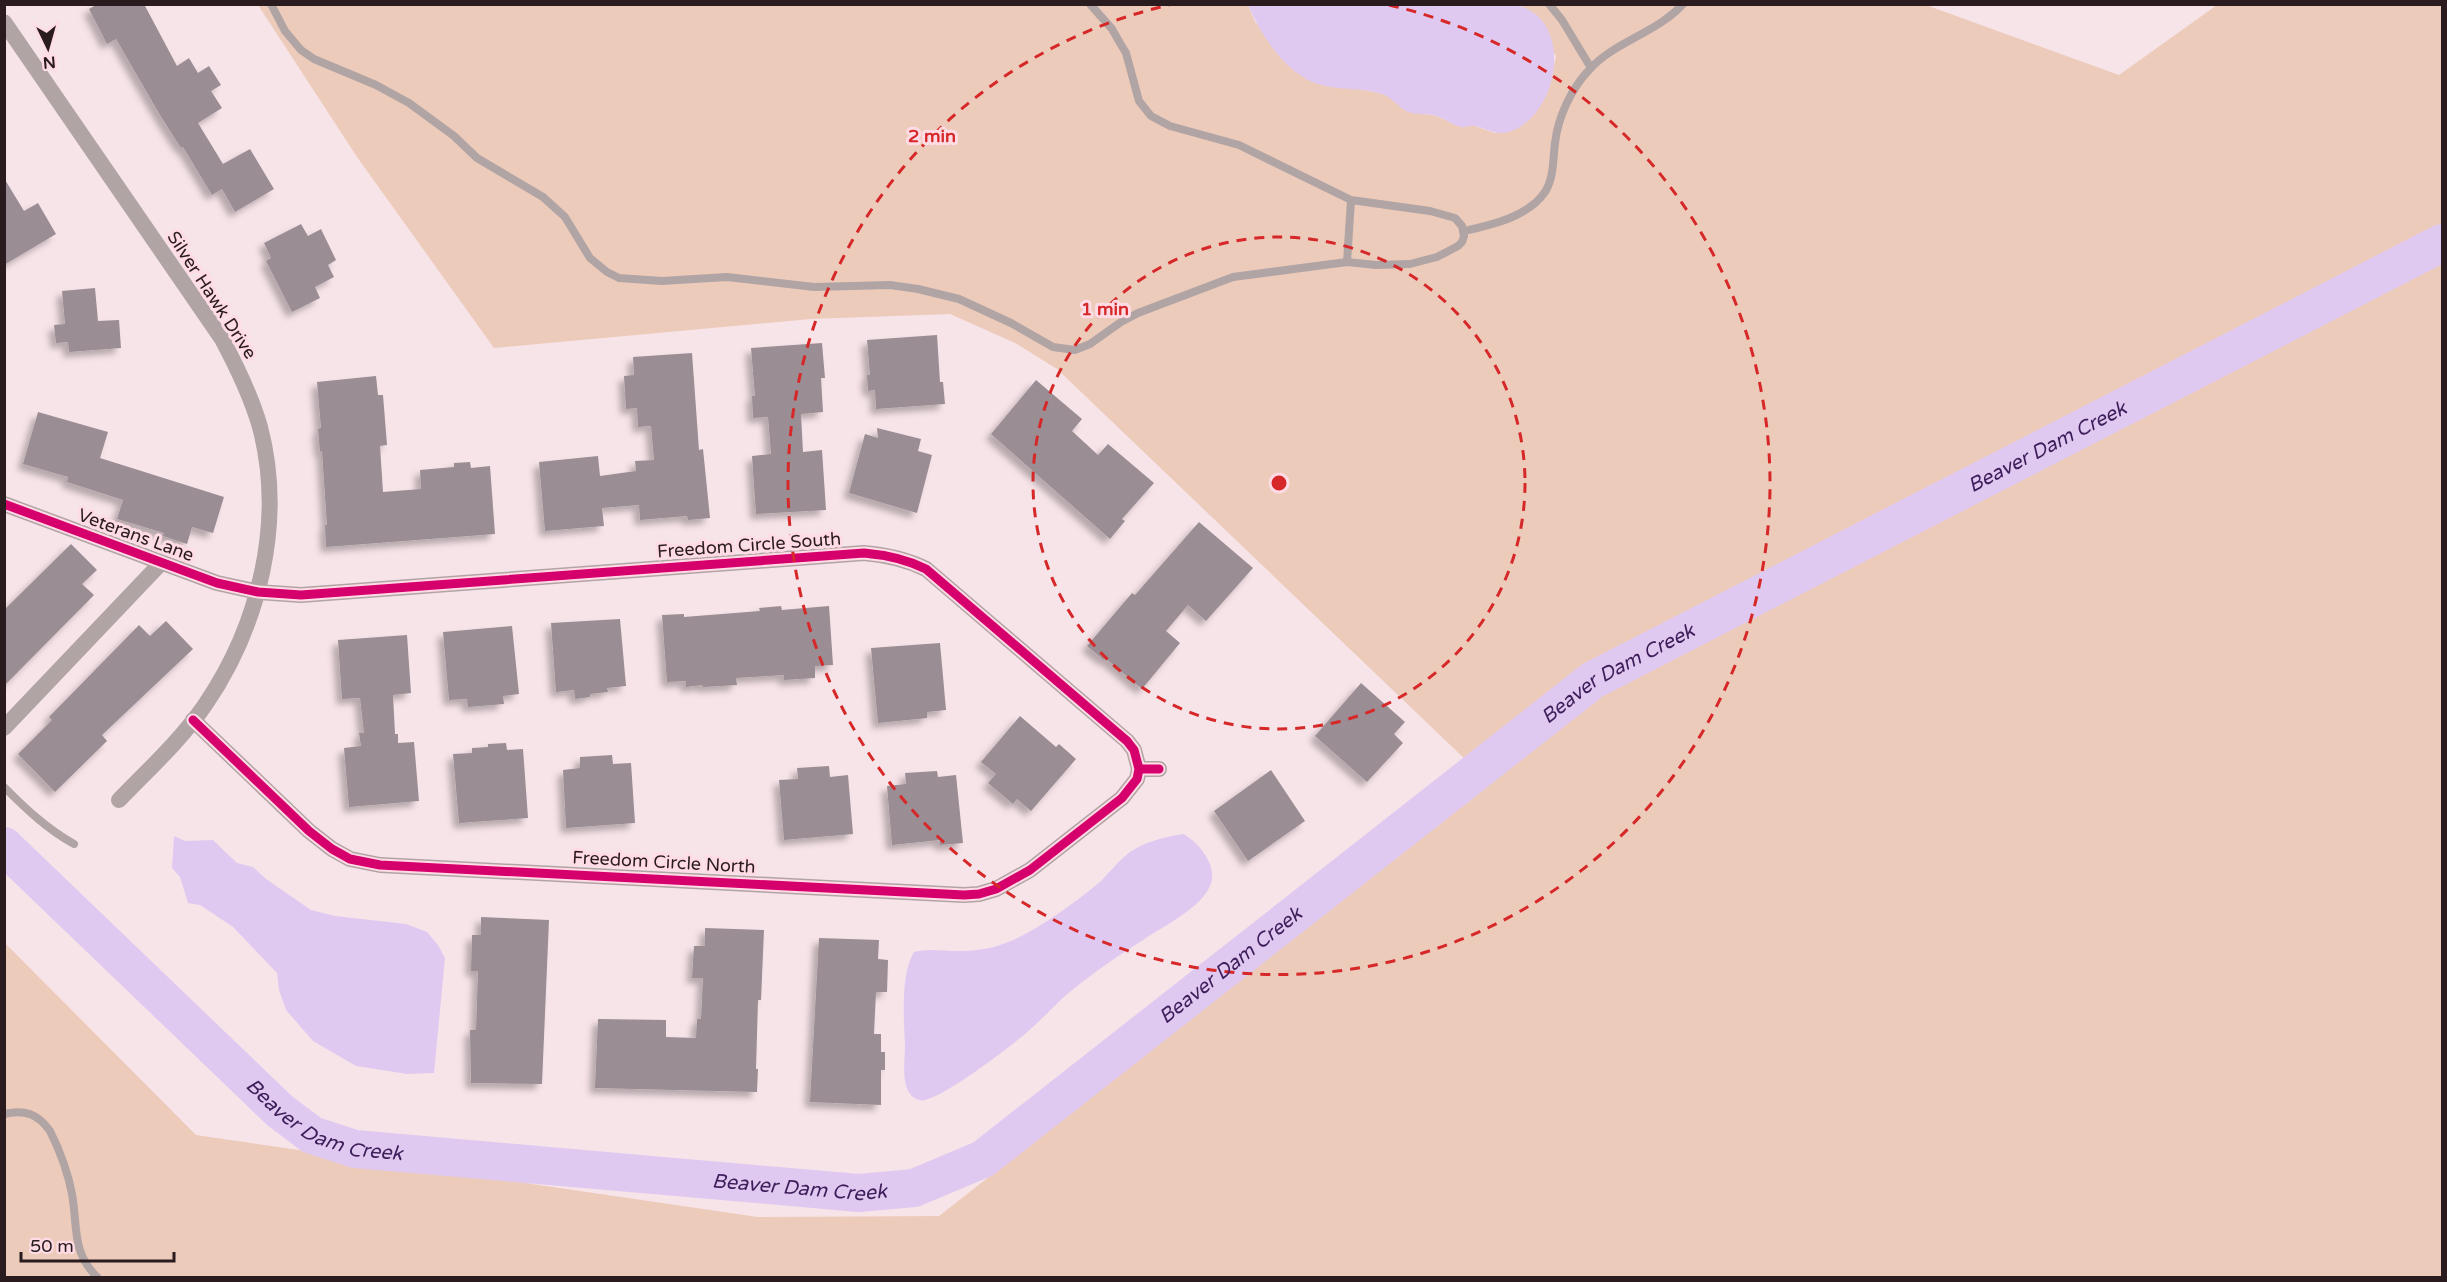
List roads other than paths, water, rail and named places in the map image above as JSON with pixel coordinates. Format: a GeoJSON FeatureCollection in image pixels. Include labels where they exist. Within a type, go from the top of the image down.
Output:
{"type":"FeatureCollection","features":[{"type":"Feature","properties":{"kind":"street","name":"Silver Hawk Drive"},"geometry":{"type":"LineString","coordinates":[[4,22],[211,323],[240,375],[260,428],[267,477],[266,547],[258,592],[238,646],[219,681],[193,720],[119,800]]}},
{"type":"Feature","properties":{"kind":"street","name":"Veterans Lane"},"geometry":{"type":"LineString","coordinates":[[4,504],[217,583],[258,592]]}},
{"type":"Feature","properties":{"kind":"street","name":"Freedom Circle South"},"geometry":{"type":"LineString","coordinates":[[258,592],[301,595],[852,554],[888,555],[909,560],[926,569],[1127,741],[1134,750],[1139,769]]}},
{"type":"Feature","properties":{"kind":"street","name":"Veterans Lane"},"geometry":{"type":"LineString","coordinates":[[4,728],[162,562]]}},
{"type":"Feature","properties":{"kind":"street","name":"Freedom Circle North"},"geometry":{"type":"LineString","coordinates":[[193,720],[309,831],[332,849],[366,863],[404,866],[979,894],[1011,883],[1040,863],[1122,798],[1137,779],[1139,769]]}},
{"type":"Feature","properties":{"kind":"street"},"geometry":{"type":"LineString","coordinates":[[1139,769],[1159,769]]}},
{"type":"Feature","properties":{"kind":"lane"},"geometry":{"type":"LineString","coordinates":[[271,4],[285,31],[301,50],[314,59],[376,85],[409,103],[454,136],[477,158],[543,197],[565,216],[590,258],[607,272],[619,278],[662,281],[727,277],[814,287],[890,285],[918,289],[959,299],[1011,323],[1053,347],[1075,350],[1090,344],[1120,322],[1138,313],[1233,277],[1347,262],[1392,266],[1424,262],[1462,242],[1464,231],[1460,221],[1444,214],[1351,200],[1239,145],[1170,126],[1151,116],[1139,101],[1129,63],[1120,43],[1112,29],[1090,4]]}},
{"type":"Feature","properties":{"kind":"lane"},"geometry":{"type":"LineString","coordinates":[[1549,4],[1562,20],[1591,68]]}},
{"type":"Feature","properties":{"kind":"lane"},"geometry":{"type":"LineString","coordinates":[[1464,231],[1516,215],[1538,200],[1550,182],[1557,129],[1580,80],[1603,57],[1668,17],[1683,4]]}},
{"type":"Feature","properties":{"kind":"lane"},"geometry":{"type":"LineString","coordinates":[[1347,262],[1351,200]]}},
{"type":"Feature","properties":{"kind":"lane"},"geometry":{"type":"LineString","coordinates":[[4,787],[33,816],[54,833],[74,844]]}},
{"type":"Feature","properties":{"kind":"lane"},"geometry":{"type":"LineString","coordinates":[[4,1114],[31,1113],[45,1123],[50,1131],[72,1192],[80,1254],[98,1278]]}},
{"type":"Feature","properties":{"kind":"waterway","name":"Beaver Dam Creek"},"geometry":{"type":"LineString","coordinates":[[4,846],[280,1111],[312,1135],[355,1149],[859,1193],[914,1188],[983,1159],[1593,680],[2442,243]]}}]}
